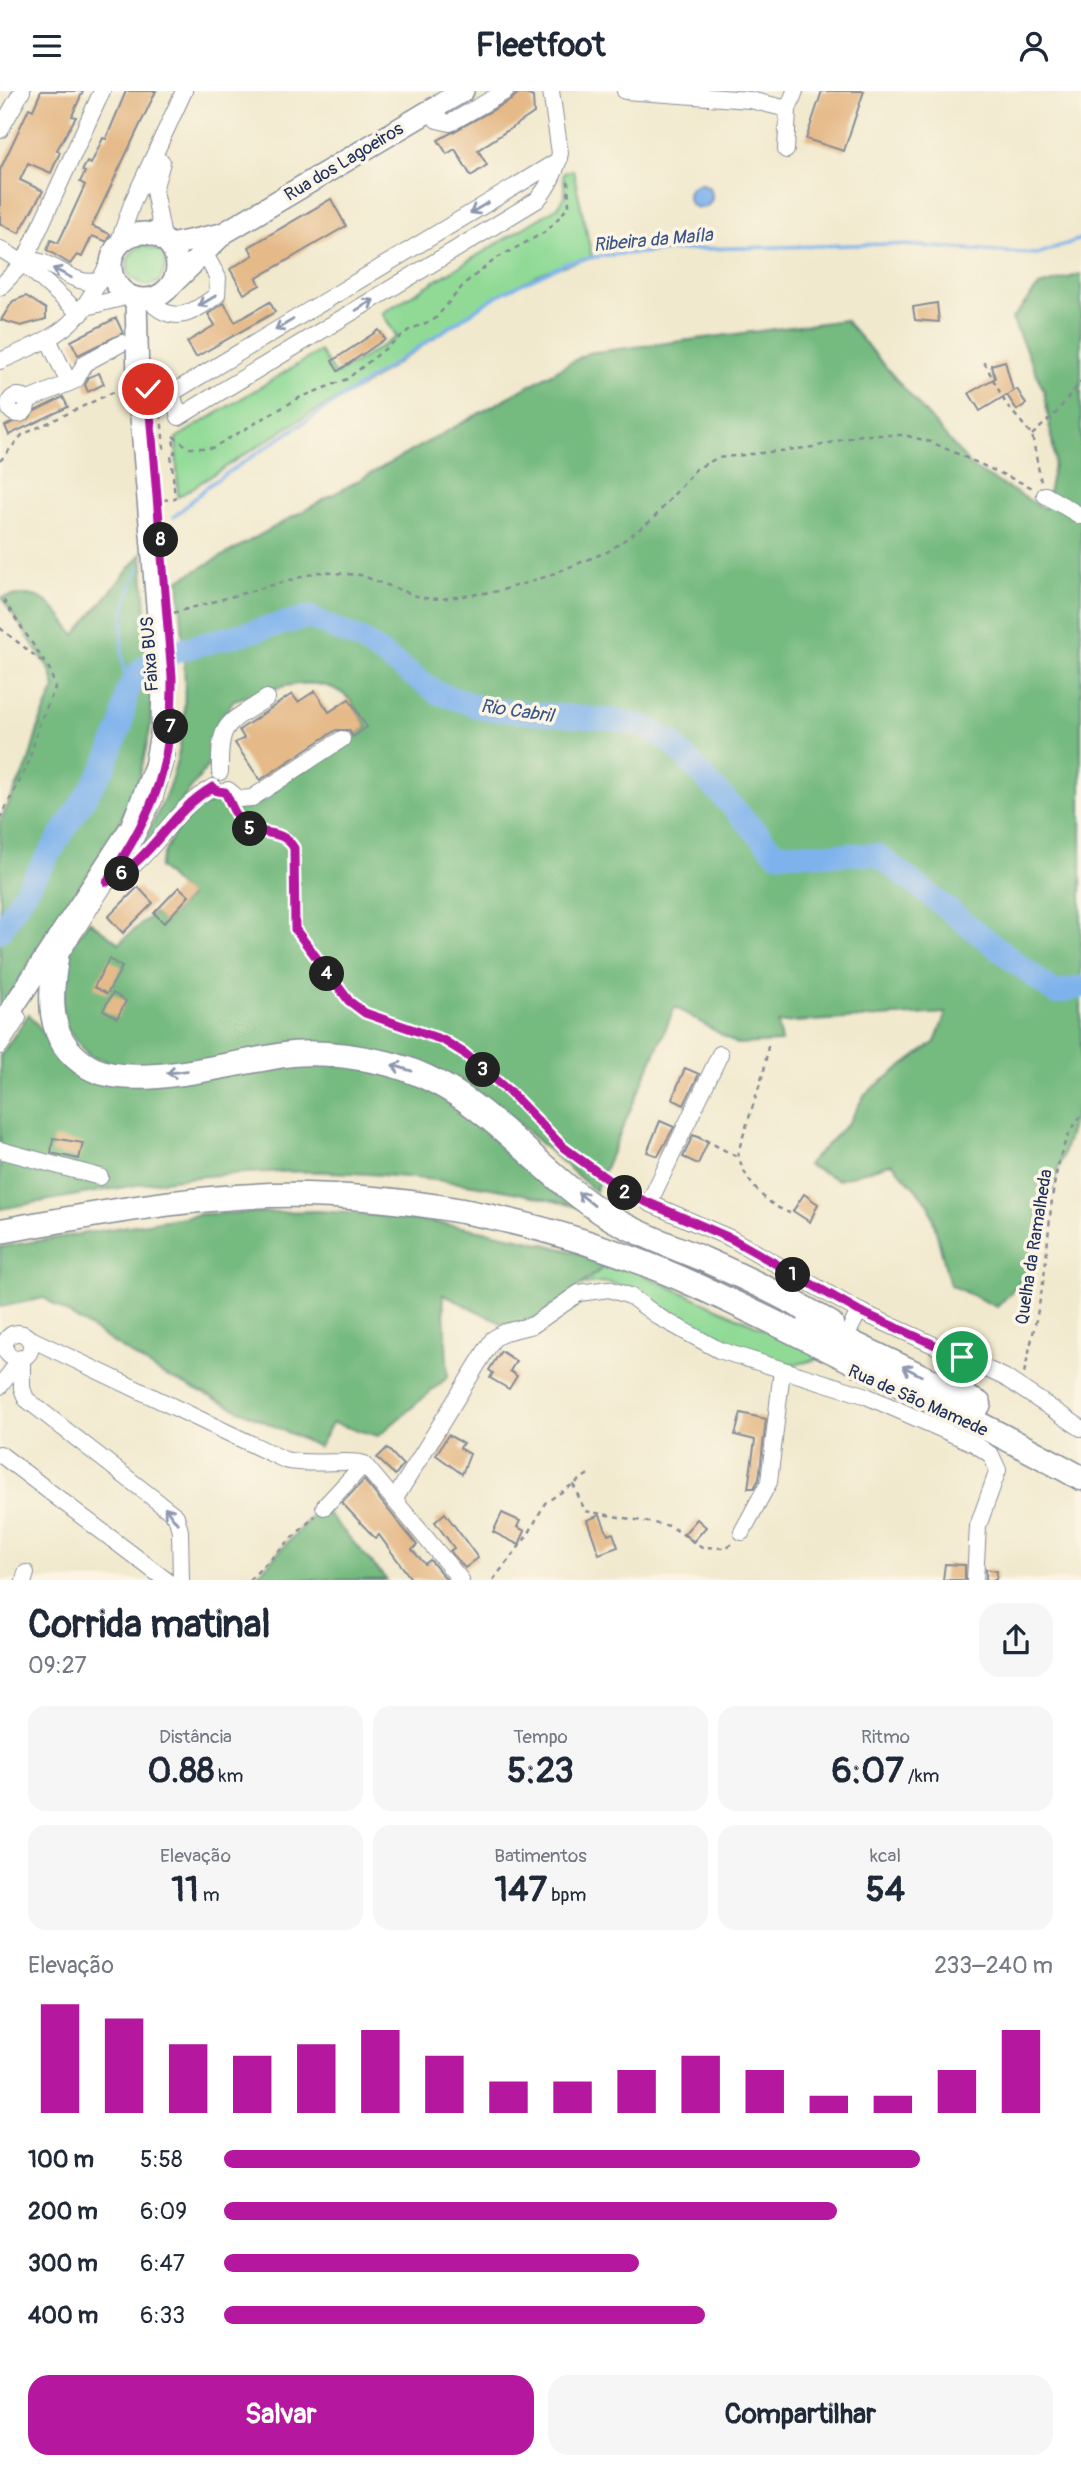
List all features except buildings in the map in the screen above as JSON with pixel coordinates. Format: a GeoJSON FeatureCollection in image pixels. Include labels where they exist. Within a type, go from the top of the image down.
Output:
{"type":"FeatureCollection","features":[{"type":"Feature","properties":{"kind":"highway"},"geometry":{"type":"LineString","coordinates":[[58,950],[51,1000],[56,1033],[80,1062],[100,1073],[141,1077],[312,1053],[360,1057],[406,1068],[464,1097],[608,1216],[643,1235],[706,1261],[794,1303],[872,1350],[1081,1460]]}},
{"type":"Feature","properties":{"kind":"highway"},"geometry":{"type":"LineString","coordinates":[[0,1219],[167,1191],[249,1184],[352,1185],[438,1193],[528,1210],[609,1234],[872,1350]]}},
{"type":"Feature","properties":{"kind":"highway"},"geometry":{"type":"LineString","coordinates":[[0,1231],[166,1203],[267,1195],[397,1201],[495,1217],[601,1248],[673,1275],[989,1427],[1081,1478]]}},
{"type":"Feature","properties":{"kind":"main road","name":"Rua dos Lagoeiros"},"geometry":{"type":"LineString","coordinates":[[151,295],[224,233],[463,91]]}},
{"type":"Feature","properties":{"kind":"main road"},"geometry":{"type":"LineString","coordinates":[[150,403],[138,381],[151,295],[178,264],[166,241],[153,233],[133,234],[114,252],[113,278],[151,295]]}},
{"type":"Feature","properties":{"kind":"main road","name":"Rua dos Lagoeiros"},"geometry":{"type":"LineString","coordinates":[[166,241],[224,233]]}},
{"type":"Feature","properties":{"kind":"main road"},"geometry":{"type":"LineString","coordinates":[[0,1027],[58,950],[100,885],[145,797],[155,767],[168,676],[147,339],[151,295]]}},
{"type":"Feature","properties":{"kind":"street"},"geometry":{"type":"LineString","coordinates":[[0,130],[22,91]]}},
{"type":"Feature","properties":{"kind":"street"},"geometry":{"type":"LineString","coordinates":[[0,287],[24,262],[102,91]]}},
{"type":"Feature","properties":{"kind":"street"},"geometry":{"type":"LineString","coordinates":[[0,361],[67,328],[83,310],[114,252],[133,201],[184,91]]}},
{"type":"Feature","properties":{"kind":"street"},"geometry":{"type":"LineString","coordinates":[[166,241],[155,199],[156,177],[194,91]]}},
{"type":"Feature","properties":{"kind":"street"},"geometry":{"type":"LineString","coordinates":[[166,241],[203,232],[229,220],[443,91]]}},
{"type":"Feature","properties":{"kind":"street"},"geometry":{"type":"LineString","coordinates":[[430,111],[437,120],[450,123],[506,91]]}},
{"type":"Feature","properties":{"kind":"street"},"geometry":{"type":"LineString","coordinates":[[551,91],[563,166],[531,205],[179,417],[172,393],[524,181],[563,166]]}},
{"type":"Feature","properties":{"kind":"street"},"geometry":{"type":"LineString","coordinates":[[625,91],[750,100],[788,109]]}},
{"type":"Feature","properties":{"kind":"street"},"geometry":{"type":"LineString","coordinates":[[786,150],[788,109],[794,91]]}},
{"type":"Feature","properties":{"kind":"street"},"geometry":{"type":"LineString","coordinates":[[149,168],[150,209],[166,241]]}},
{"type":"Feature","properties":{"kind":"street"},"geometry":{"type":"LineString","coordinates":[[524,181],[540,181],[544,191]]}},
{"type":"Feature","properties":{"kind":"street"},"geometry":{"type":"LineString","coordinates":[[524,181],[519,198],[531,205]]}},
{"type":"Feature","properties":{"kind":"street"},"geometry":{"type":"LineString","coordinates":[[0,249],[24,262],[33,275],[83,310],[151,295],[169,316],[177,317],[217,295],[218,278],[204,252]]}},
{"type":"Feature","properties":{"kind":"street"},"geometry":{"type":"LineString","coordinates":[[24,262],[39,261],[81,281],[100,280]]}},
{"type":"Feature","properties":{"kind":"street"},"geometry":{"type":"LineString","coordinates":[[48,339],[69,383]]}},
{"type":"Feature","properties":{"kind":"street","name":"Faixa BUS"},"geometry":{"type":"LineString","coordinates":[[147,339],[163,614]]}},
{"type":"Feature","properties":{"kind":"street"},"geometry":{"type":"LineString","coordinates":[[26,401],[69,383],[79,376],[88,361],[122,343]]}},
{"type":"Feature","properties":{"kind":"street"},"geometry":{"type":"LineString","coordinates":[[1045,495],[1081,516]]}},
{"type":"Feature","properties":{"kind":"street"},"geometry":{"type":"LineString","coordinates":[[221,785],[220,739],[224,727],[267,698]]}},
{"type":"Feature","properties":{"kind":"street"},"geometry":{"type":"LineString","coordinates":[[221,785],[239,799],[252,798],[342,739]]}},
{"type":"Feature","properties":{"kind":"street"},"geometry":{"type":"LineString","coordinates":[[100,885],[136,865],[184,808],[221,785]]}},
{"type":"Feature","properties":{"kind":"street"},"geometry":{"type":"LineString","coordinates":[[0,1046],[58,950]]}},
{"type":"Feature","properties":{"kind":"street"},"geometry":{"type":"LineString","coordinates":[[720,1054],[649,1203],[732,1239],[859,1311],[1022,1387],[1081,1427]]}},
{"type":"Feature","properties":{"kind":"street"},"geometry":{"type":"LineString","coordinates":[[0,1150],[100,1177]]}},
{"type":"Feature","properties":{"kind":"street","name":"Rua de São Mamede"},"geometry":{"type":"LineString","coordinates":[[394,1500],[493,1339],[505,1332],[533,1325],[568,1298],[588,1290],[619,1292],[719,1350],[824,1382],[953,1434],[991,1455],[999,1470],[978,1526],[975,1580]]}},
{"type":"Feature","properties":{"kind":"street"},"geometry":{"type":"LineString","coordinates":[[850,1329],[859,1311]]}},
{"type":"Feature","properties":{"kind":"street"},"geometry":{"type":"LineString","coordinates":[[13,1344],[56,1353],[285,1460],[326,1464],[362,1462]]}},
{"type":"Feature","properties":{"kind":"street"},"geometry":{"type":"LineString","coordinates":[[4,1380],[13,1344]]}},
{"type":"Feature","properties":{"kind":"street"},"geometry":{"type":"LineString","coordinates":[[13,1344],[26,1399],[173,1513],[180,1531],[181,1580]]}},
{"type":"Feature","properties":{"kind":"street"},"geometry":{"type":"LineString","coordinates":[[824,1382],[834,1362]]}},
{"type":"Feature","properties":{"kind":"street"},"geometry":{"type":"LineString","coordinates":[[742,1532],[769,1482],[782,1370]]}},
{"type":"Feature","properties":{"kind":"street"},"geometry":{"type":"LineString","coordinates":[[0,1454],[166,1580]]}},
{"type":"Feature","properties":{"kind":"street"},"geometry":{"type":"LineString","coordinates":[[362,1462],[461,1580]]}},
{"type":"Feature","properties":{"kind":"street"},"geometry":{"type":"LineString","coordinates":[[324,1507],[362,1462]]}},
{"type":"Feature","properties":{"kind":"path"},"geometry":{"type":"LineString","coordinates":[[173,436],[189,448],[212,448],[283,406],[360,370],[409,330],[435,319],[465,283],[497,258],[553,227],[569,206],[563,166]]}},
{"type":"Feature","properties":{"kind":"path"},"geometry":{"type":"LineString","coordinates":[[984,362],[1006,404],[1032,435],[1045,495]]}},
{"type":"Feature","properties":{"kind":"path"},"geometry":{"type":"LineString","coordinates":[[0,461],[22,435],[138,381]]}},
{"type":"Feature","properties":{"kind":"path"},"geometry":{"type":"LineString","coordinates":[[1032,435],[1056,413],[1081,381]]}},
{"type":"Feature","properties":{"kind":"path"},"geometry":{"type":"LineString","coordinates":[[150,403],[164,448],[159,455]]}},
{"type":"Feature","properties":{"kind":"path"},"geometry":{"type":"LineString","coordinates":[[162,489],[163,501],[175,499],[171,453],[174,453],[173,436],[179,417]]}},
{"type":"Feature","properties":{"kind":"path"},"geometry":{"type":"LineString","coordinates":[[163,614],[223,601],[280,581],[319,572],[360,575],[422,598],[441,599],[499,591],[545,577],[609,551],[652,520],[696,468],[717,458],[814,447],[861,435],[904,435],[931,442],[1018,479],[1045,495]]}},
{"type":"Feature","properties":{"kind":"path"},"geometry":{"type":"LineString","coordinates":[[0,819],[28,764],[40,722],[54,693],[54,679],[47,665],[2,598]]}},
{"type":"Feature","properties":{"kind":"path"},"geometry":{"type":"LineString","coordinates":[[0,628],[47,665]]}},
{"type":"Feature","properties":{"kind":"path"},"geometry":{"type":"LineString","coordinates":[[221,785],[243,824],[250,829],[282,835],[294,848],[295,929],[349,1001],[365,1013],[443,1040],[464,1053],[584,1164],[626,1193],[649,1203]]}},
{"type":"Feature","properties":{"kind":"path"},"geometry":{"type":"LineString","coordinates":[[768,1047],[764,1071],[738,1147],[739,1158],[766,1202],[790,1213]]}},
{"type":"Feature","properties":{"kind":"path","name":"Quelha da Ramalheda"},"geometry":{"type":"LineString","coordinates":[[1022,1387],[1044,1280],[1049,1217],[1066,1136],[1081,1116]]}},
{"type":"Feature","properties":{"kind":"path"},"geometry":{"type":"LineString","coordinates":[[684,1130],[739,1158]]}},
{"type":"Feature","properties":{"kind":"path"},"geometry":{"type":"LineString","coordinates":[[493,1580],[528,1535],[545,1503],[590,1473]]}},
{"type":"Feature","properties":{"kind":"path"},"geometry":{"type":"LineString","coordinates":[[573,1484],[578,1490],[583,1511],[670,1526],[702,1547],[727,1547],[742,1532]]}},
{"type":"Feature","properties":{"kind":"path"},"geometry":{"type":"LineString","coordinates":[[249,1580],[324,1507]]}},
{"type":"Feature","properties":{"kind":"green space"},"geometry":{"type":"Polygon","coordinates":[[[573,170],[592,257],[544,272],[498,295],[365,385],[309,414],[178,497],[176,438],[320,351],[335,375],[397,337],[382,313],[558,207],[565,196],[563,173],[573,170]]]}},
{"type":"Feature","properties":{"kind":"green space"},"geometry":{"type":"Polygon","coordinates":[[[144,245],[162,252],[167,265],[159,282],[146,286],[129,276],[127,266],[131,253],[144,245]]]}},
{"type":"Feature","properties":{"kind":"green space"},"geometry":{"type":"Polygon","coordinates":[[[1081,274],[1081,1097],[1024,1279],[997,1307],[950,1285],[929,1204],[892,1163],[839,1180],[807,1165],[850,1121],[865,1094],[935,1042],[946,1013],[778,1023],[781,1042],[737,1044],[675,1007],[595,1191],[511,1117],[461,1081],[412,1061],[135,1069],[90,1057],[61,1022],[67,951],[89,921],[119,943],[154,913],[164,922],[189,897],[159,867],[178,827],[186,818],[203,805],[213,803],[246,808],[367,727],[349,699],[337,690],[323,685],[309,683],[278,687],[234,700],[217,724],[213,758],[163,827],[125,870],[149,831],[165,796],[176,763],[182,731],[185,698],[179,580],[588,353],[845,320],[973,468],[1045,509],[1055,459],[1044,391],[1012,319],[1039,286],[1081,274]]]}},
{"type":"Feature","properties":{"kind":"green space"},"geometry":{"type":"Polygon","coordinates":[[[142,553],[152,699],[150,730],[139,780],[116,831],[0,1009],[0,821],[28,764],[40,722],[55,688],[50,670],[2,598],[28,595],[45,601],[75,635],[142,553]]]}},
{"type":"Feature","properties":{"kind":"green space"},"geometry":{"type":"Polygon","coordinates":[[[29,1014],[61,1055],[84,1072],[301,1063],[354,1066],[404,1077],[428,1087],[471,1112],[584,1209],[501,1190],[409,1177],[272,1172],[173,1180],[0,1209],[0,1056],[29,1014]]]}},
{"type":"Feature","properties":{"kind":"green space"},"geometry":{"type":"Polygon","coordinates":[[[318,1211],[394,1217],[466,1227],[537,1242],[610,1262],[538,1318],[511,1328],[443,1294],[448,1377],[378,1436],[332,1423],[319,1447],[162,1374],[44,1298],[0,1307],[0,1247],[202,1214],[318,1211]]]}},
{"type":"Feature","properties":{"kind":"green space"},"geometry":{"type":"Polygon","coordinates":[[[610,1262],[824,1356],[797,1364],[765,1360],[707,1337],[623,1286],[596,1282],[581,1285],[610,1262]]]}},
{"type":"Feature","properties":{"kind":"green space"},"geometry":{"type":"Polygon","coordinates":[[[321,1506],[387,1580],[253,1580],[321,1506]]]}},
{"type":"Feature","properties":{"kind":"water"},"geometry":{"type":"Polygon","coordinates":[[[700,184],[708,188],[712,196],[708,204],[700,208],[692,204],[688,196],[692,188],[700,184]]]}},
{"type":"Feature","properties":{"kind":"waterway","name":"Ribeira da Maíla"},"geometry":{"type":"LineString","coordinates":[[174,517],[209,485],[498,295],[567,263],[605,255],[701,249],[889,244],[1037,254],[1081,239]]}},
{"type":"Feature","properties":{"kind":"waterway","name":"Ribeira da Maíla"},"geometry":{"type":"LineString","coordinates":[[127,691],[122,627],[128,597],[140,566]]}},
{"type":"Feature","properties":{"kind":"waterway","name":"Rio Cabril"},"geometry":{"type":"LineString","coordinates":[[0,931],[105,766],[121,726],[127,691],[137,674],[150,663],[179,650],[309,617],[363,641],[438,693],[485,709],[613,720],[641,725],[672,743],[776,853],[878,855],[1055,993],[1081,987]]}},
{"type":"Feature","properties":{"kind":"route"},"geometry":{"type":"LineString","coordinates":[[148,389],[172,676],[172,717],[166,765],[149,814],[138,836],[107,882],[143,859],[191,801],[213,787],[217,791],[225,792],[243,824],[250,829],[282,835],[294,848],[295,929],[299,939],[349,1001],[365,1013],[443,1040],[464,1053],[512,1094],[563,1147],[626,1193],[732,1239],[859,1311],[962,1357]]}}]}
